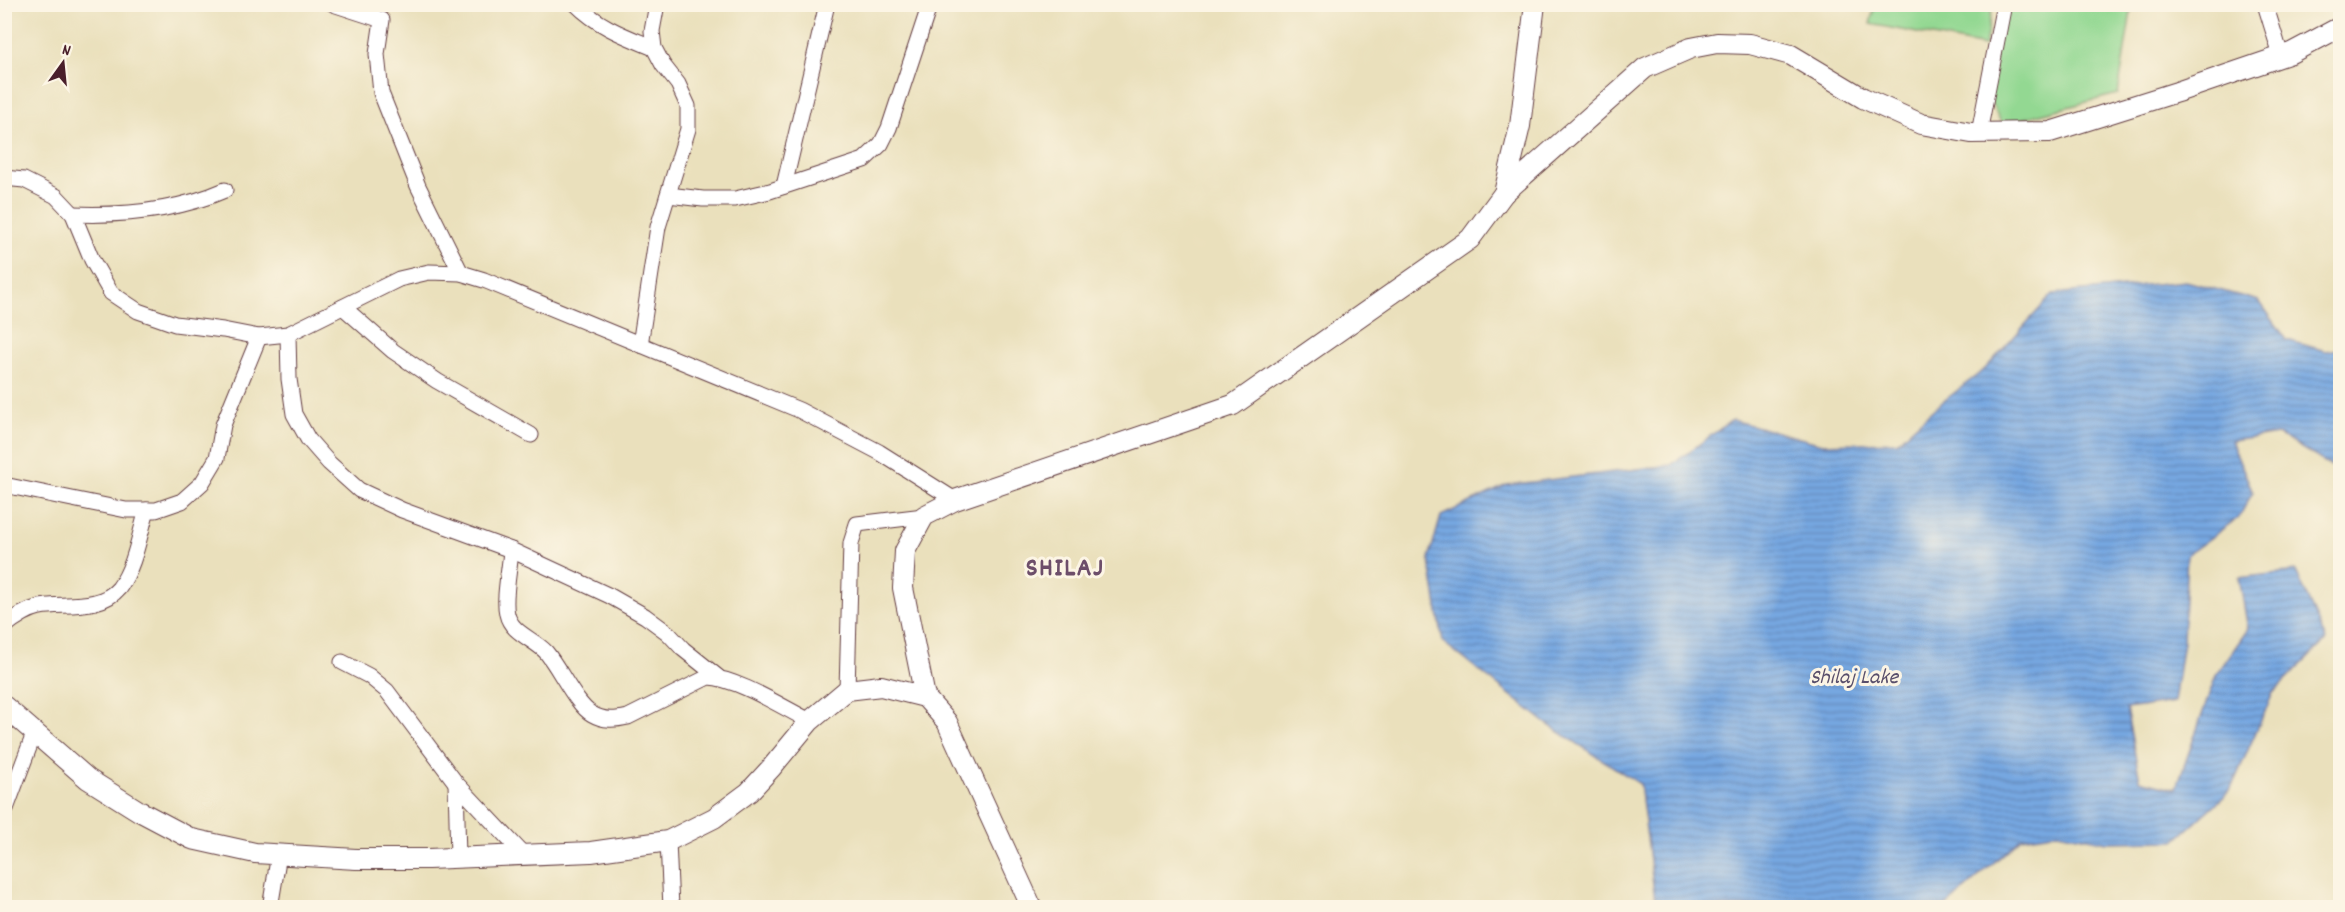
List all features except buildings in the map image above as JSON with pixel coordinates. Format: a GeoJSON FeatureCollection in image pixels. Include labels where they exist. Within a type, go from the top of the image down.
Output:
{"type":"FeatureCollection","features":[{"type":"Feature","properties":{"kind":"street"},"geometry":{"type":"LineString","coordinates":[[333,4],[382,20]]}},
{"type":"Feature","properties":{"kind":"street"},"geometry":{"type":"LineString","coordinates":[[388,4],[382,20],[377,54],[381,93],[418,186],[461,273]]}},
{"type":"Feature","properties":{"kind":"street"},"geometry":{"type":"LineString","coordinates":[[576,4],[590,18],[614,32],[654,48]]}},
{"type":"Feature","properties":{"kind":"street"},"geometry":{"type":"LineString","coordinates":[[640,345],[658,227],[688,129],[688,106],[678,84],[663,65],[654,48],[652,31],[657,4]]}},
{"type":"Feature","properties":{"kind":"street"},"geometry":{"type":"LineString","coordinates":[[783,186],[827,4]]}},
{"type":"Feature","properties":{"kind":"street"},"geometry":{"type":"LineString","coordinates":[[668,195],[703,199],[735,199],[864,160],[881,144],[889,128],[930,4]]}},
{"type":"Feature","properties":{"kind":"street"},"geometry":{"type":"LineString","coordinates":[[1504,193],[1520,126],[1535,4]]}},
{"type":"Feature","properties":{"kind":"street"},"geometry":{"type":"LineString","coordinates":[[1979,133],[2004,4]]}},
{"type":"Feature","properties":{"kind":"street"},"geometry":{"type":"LineString","coordinates":[[2265,4],[2281,56]]}},
{"type":"Feature","properties":{"kind":"street"},"geometry":{"type":"LineString","coordinates":[[847,690],[851,543],[857,524],[924,516],[955,500],[1233,405],[1470,239],[1504,193],[1645,68],[1691,48],[1717,43],[1750,45],[1791,55],[1863,98],[1921,124],[1979,133],[2050,132],[2281,56],[2340,27]]}},
{"type":"Feature","properties":{"kind":"street"},"geometry":{"type":"LineString","coordinates":[[4,178],[24,180],[56,196],[72,214],[92,260],[111,292],[138,311],[175,324],[260,337],[288,334],[399,279],[429,272],[461,273],[484,280],[799,410],[879,452],[955,500]]}},
{"type":"Feature","properties":{"kind":"street"},"geometry":{"type":"LineString","coordinates":[[72,214],[131,214],[200,201],[225,190]]}},
{"type":"Feature","properties":{"kind":"street"},"geometry":{"type":"LineString","coordinates":[[343,307],[393,351],[437,381],[531,435]]}},
{"type":"Feature","properties":{"kind":"street"},"geometry":{"type":"LineString","coordinates":[[288,334],[289,379],[294,414],[308,439],[329,463],[359,490],[402,510],[512,550],[610,596],[645,616],[668,633],[683,649],[718,677],[810,721]]}},
{"type":"Feature","properties":{"kind":"street"},"geometry":{"type":"LineString","coordinates":[[4,485],[126,510],[156,510],[182,501],[202,483],[217,458],[223,425],[260,337]]}},
{"type":"Feature","properties":{"kind":"street"},"geometry":{"type":"LineString","coordinates":[[4,627],[19,615],[39,608],[81,605],[100,600],[117,590],[131,566],[147,510]]}},
{"type":"Feature","properties":{"kind":"street"},"geometry":{"type":"LineString","coordinates":[[924,516],[905,551],[903,588],[926,697],[947,722],[1032,908]]}},
{"type":"Feature","properties":{"kind":"street"},"geometry":{"type":"LineString","coordinates":[[512,550],[507,614],[511,625],[543,649],[559,667],[581,706],[591,714],[613,720],[628,717],[698,680],[718,677]]}},
{"type":"Feature","properties":{"kind":"street"},"geometry":{"type":"LineString","coordinates":[[342,662],[369,676],[387,691],[405,712],[456,783],[523,854]]}},
{"type":"Feature","properties":{"kind":"street"},"geometry":{"type":"LineString","coordinates":[[4,706],[88,779],[139,811],[192,839],[255,853],[356,859],[591,852],[668,841],[714,818],[749,792],[810,721],[847,690],[881,686],[926,697]]}},
{"type":"Feature","properties":{"kind":"street"},"geometry":{"type":"LineString","coordinates":[[4,814],[34,734]]}},
{"type":"Feature","properties":{"kind":"street"},"geometry":{"type":"LineString","coordinates":[[456,783],[458,857]]}},
{"type":"Feature","properties":{"kind":"street"},"geometry":{"type":"LineString","coordinates":[[668,841],[671,908]]}},
{"type":"Feature","properties":{"kind":"street"},"geometry":{"type":"LineString","coordinates":[[270,908],[279,854]]}},
{"type":"Feature","properties":{"kind":"green space"},"geometry":{"type":"Polygon","coordinates":[[[1875,4],[1993,5],[1985,46],[1870,24],[1875,4]]]}},
{"type":"Feature","properties":{"kind":"green space"},"geometry":{"type":"Polygon","coordinates":[[[2005,5],[2132,5],[2118,94],[2002,124],[1985,92],[2005,5]]]}},
{"type":"Feature","properties":{"kind":"water","name":"Shilaj Lake"},"geometry":{"type":"Polygon","coordinates":[[[2186,281],[2259,301],[2287,340],[2326,351],[2340,349],[2340,467],[2336,469],[2278,434],[2231,441],[2253,492],[2239,517],[2187,555],[2183,641],[2174,702],[2126,709],[2140,780],[2176,789],[2216,675],[2248,629],[2239,578],[2296,571],[2326,640],[2273,693],[2230,791],[2175,841],[2107,842],[2058,832],[2021,838],[1945,907],[1656,907],[1640,784],[1547,724],[1443,642],[1429,558],[1441,516],[1507,485],[1671,465],[1732,420],[1822,444],[1897,442],[1936,407],[1985,369],[2053,294],[2186,281]]]}},
{"type":"Feature","properties":{"kind":"district","name":"SHILAJ"},"geometry":{"type":"Point","coordinates":[1065,566]}}]}
